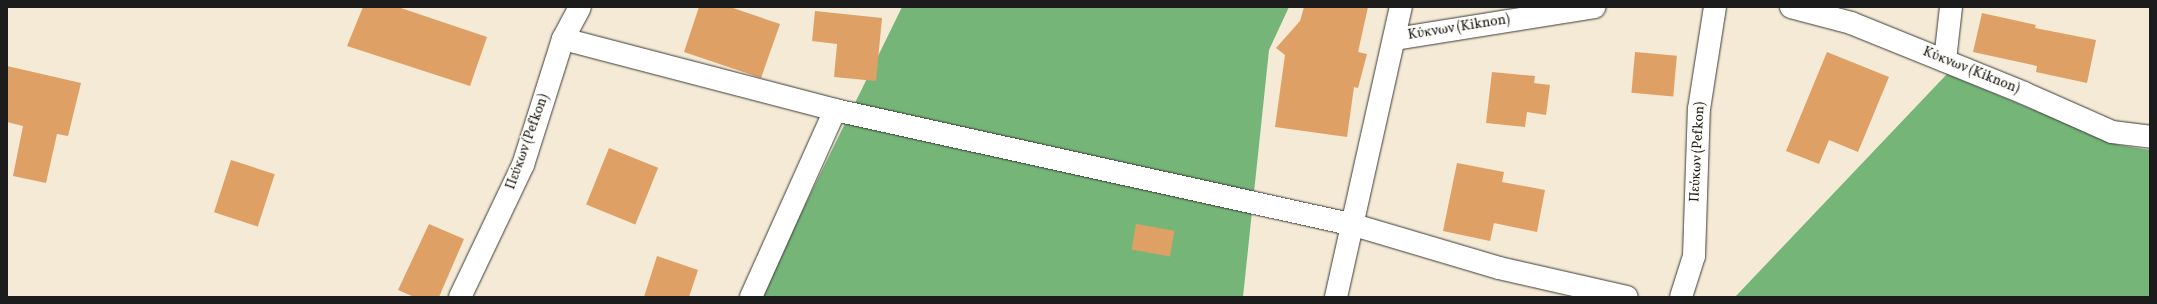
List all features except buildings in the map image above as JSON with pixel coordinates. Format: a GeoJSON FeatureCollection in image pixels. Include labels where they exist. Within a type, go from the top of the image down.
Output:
{"type":"FeatureCollection","features":[{"type":"Feature","properties":{"kind":"street","name":"Πεύκων (Pefkon)"},"geometry":{"type":"LineString","coordinates":[[460,297],[522,165],[563,38],[580,7]]}},
{"type":"Feature","properties":{"kind":"street"},"geometry":{"type":"LineString","coordinates":[[1336,297],[1354,226],[1401,7]]}},
{"type":"Feature","properties":{"kind":"street","name":"Κύκνων (Kiknon)"},"geometry":{"type":"LineString","coordinates":[[1395,39],[1594,7]]}},
{"type":"Feature","properties":{"kind":"street","name":"Πεύκων (Pefkon)"},"geometry":{"type":"LineString","coordinates":[[1681,297],[1694,256],[1699,109],[1715,7]]}},
{"type":"Feature","properties":{"kind":"street","name":"Κύκνων (Kiknon)"},"geometry":{"type":"LineString","coordinates":[[1791,7],[1851,23],[1945,60],[2112,132],[2150,137]]}},
{"type":"Feature","properties":{"kind":"street"},"geometry":{"type":"LineString","coordinates":[[1945,60],[1951,7]]}},
{"type":"Feature","properties":{"kind":"street"},"geometry":{"type":"LineString","coordinates":[[563,38],[835,110],[1354,226],[1499,268],[1627,297]]}},
{"type":"Feature","properties":{"kind":"street"},"geometry":{"type":"LineString","coordinates":[[751,297],[835,110]]}},
{"type":"Feature","properties":{"kind":"green space"},"geometry":{"type":"Polygon","coordinates":[[[902,7],[1289,7],[1269,50],[1243,297],[760,297],[902,7]]]}},
{"type":"Feature","properties":{"kind":"green space"},"geometry":{"type":"Polygon","coordinates":[[[1947,74],[2119,145],[2150,150],[2150,297],[1735,297],[1947,74]]]}}]}
